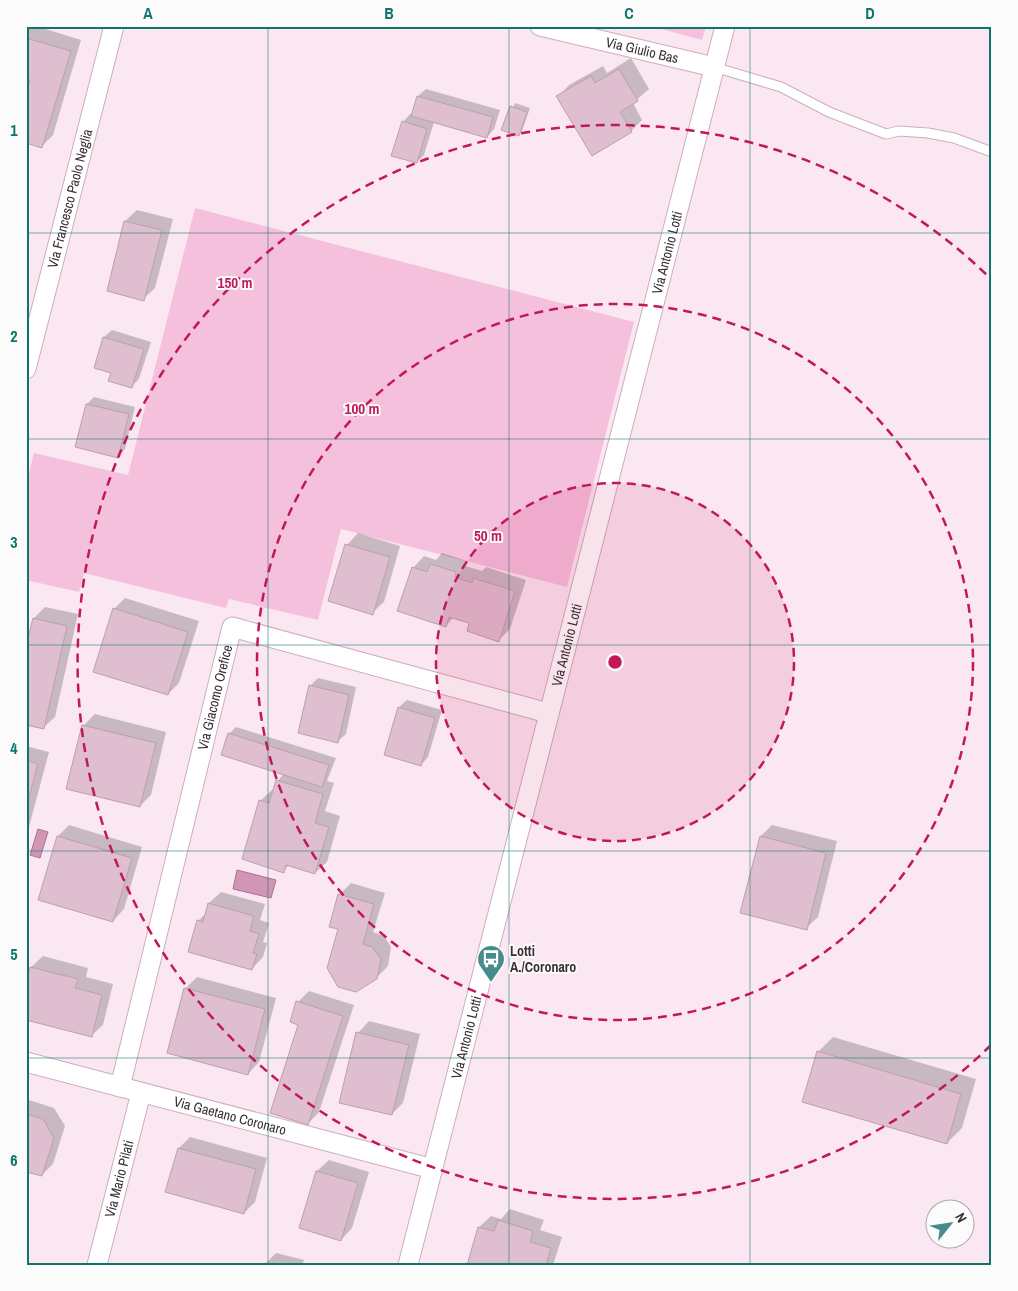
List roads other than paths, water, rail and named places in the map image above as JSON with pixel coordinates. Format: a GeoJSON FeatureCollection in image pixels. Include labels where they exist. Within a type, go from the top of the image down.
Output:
{"type":"FeatureCollection","features":[{"type":"Feature","properties":{"kind":"street","name":"Via Francesco Paolo Neglia"},"geometry":{"type":"LineString","coordinates":[[26,369],[114,26]]}},
{"type":"Feature","properties":{"kind":"street","name":"Via Giulio Bas"},"geometry":{"type":"LineString","coordinates":[[540,26],[714,67]]}},
{"type":"Feature","properties":{"kind":"street","name":"Via Antonio Lotti"},"geometry":{"type":"LineString","coordinates":[[408,1265],[725,26]]}},
{"type":"Feature","properties":{"kind":"street","name":"Via Giacomo Orefice"},"geometry":{"type":"LineString","coordinates":[[120,1087],[232,627],[548,712]]}},
{"type":"Feature","properties":{"kind":"street","name":"Via Gaetano Coronaro"},"geometry":{"type":"LineString","coordinates":[[26,1062],[433,1169]]}},
{"type":"Feature","properties":{"kind":"street","name":"Via Mario Pilati"},"geometry":{"type":"LineString","coordinates":[[97,1265],[140,1093]]}},
{"type":"Feature","properties":{"kind":"lane"},"geometry":{"type":"LineString","coordinates":[[714,67],[781,86],[829,112],[886,134],[899,131],[928,133],[954,138],[992,152]]}},
{"type":"Feature","properties":{"kind":"place","name":"Lotti A./Coronaro"},"geometry":{"type":"Point","coordinates":[491,983]}}]}
